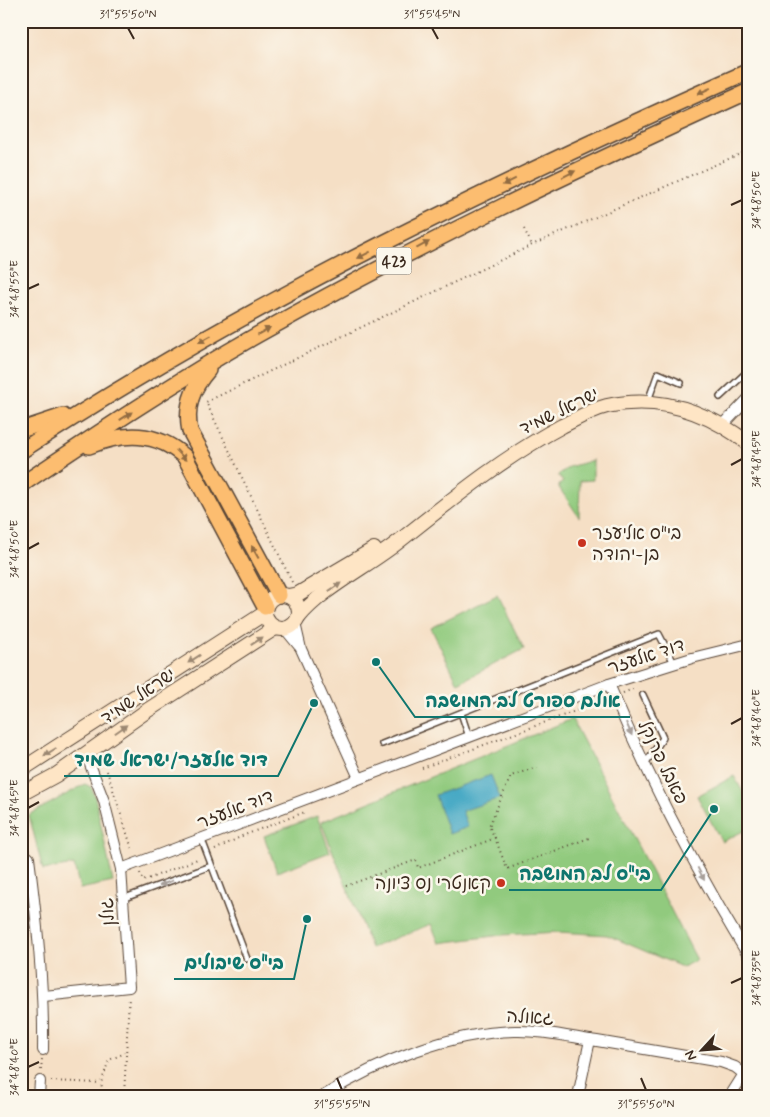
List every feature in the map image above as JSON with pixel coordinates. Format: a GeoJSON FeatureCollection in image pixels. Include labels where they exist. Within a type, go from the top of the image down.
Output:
{"type":"FeatureCollection","features":[{"type":"Feature","properties":{"kind":"main road","name":"423"},"geometry":{"type":"LineString","coordinates":[[21,451],[104,399],[245,318],[435,218],[578,149],[749,71]]}},
{"type":"Feature","properties":{"kind":"main road","name":"423"},"geometry":{"type":"LineString","coordinates":[[21,485],[218,358],[324,298],[444,234],[749,91]]}},
{"type":"Feature","properties":{"kind":"main road"},"geometry":{"type":"LineString","coordinates":[[218,358],[197,383],[191,395],[188,408],[190,431],[288,595]]}},
{"type":"Feature","properties":{"kind":"main road"},"geometry":{"type":"LineString","coordinates":[[21,430],[42,425],[104,399]]}},
{"type":"Feature","properties":{"kind":"main road"},"geometry":{"type":"LineString","coordinates":[[56,462],[95,443],[126,437],[145,436],[175,448],[185,457],[265,610]]}},
{"type":"Feature","properties":{"kind":"street"},"geometry":{"type":"LineString","coordinates":[[723,425],[749,398]]}},
{"type":"Feature","properties":{"kind":"street","name":"ישראל שמיד"},"geometry":{"type":"LineString","coordinates":[[21,794],[56,775],[148,710],[289,625],[308,606],[379,557],[516,452],[580,417],[606,406],[648,403],[681,407],[723,425],[749,444]]}},
{"type":"Feature","properties":{"kind":"street","name":"ישראל שמיד"},"geometry":{"type":"LineString","coordinates":[[288,595],[342,570],[451,500]]}},
{"type":"Feature","properties":{"kind":"street"},"geometry":{"type":"LineString","coordinates":[[288,595],[296,602],[300,613],[289,625],[268,622],[265,610],[270,599],[288,595]]}},
{"type":"Feature","properties":{"kind":"street","name":"ישראל שמיד"},"geometry":{"type":"LineString","coordinates":[[21,770],[265,610]]}},
{"type":"Feature","properties":{"kind":"street"},"geometry":{"type":"LineString","coordinates":[[289,625],[359,778]]}},
{"type":"Feature","properties":{"kind":"street","name":"דוד אלעזר"},"geometry":{"type":"LineString","coordinates":[[121,869],[202,840],[359,778],[609,684],[674,663],[749,644]]}},
{"type":"Feature","properties":{"kind":"street","name":"פאבל פרנקל"},"geometry":{"type":"LineString","coordinates":[[609,684],[645,764],[702,876],[749,957]]}},
{"type":"Feature","properties":{"kind":"street","name":"גולן"},"geometry":{"type":"LineString","coordinates":[[86,754],[104,801],[121,869],[130,987]]}},
{"type":"Feature","properties":{"kind":"street"},"geometry":{"type":"LineString","coordinates":[[21,851],[29,858],[44,996],[43,1050]]}},
{"type":"Feature","properties":{"kind":"street"},"geometry":{"type":"LineString","coordinates":[[44,996],[130,987]]}},
{"type":"Feature","properties":{"kind":"street","name":"גאולה"},"geometry":{"type":"LineString","coordinates":[[322,1096],[334,1093],[372,1069],[451,1040],[487,1033],[516,1031],[546,1032],[721,1062],[746,1070]]}},
{"type":"Feature","properties":{"kind":"street"},"geometry":{"type":"LineString","coordinates":[[578,1096],[590,1040]]}},
{"type":"Feature","properties":{"kind":"street"},"geometry":{"type":"LineString","coordinates":[[730,1096],[746,1070]]}},
{"type":"Feature","properties":{"kind":"street"},"geometry":{"type":"LineString","coordinates":[[39,1096],[40,1081]]}},
{"type":"Feature","properties":{"kind":"lane"},"geometry":{"type":"LineString","coordinates":[[720,397],[749,370]]}},
{"type":"Feature","properties":{"kind":"lane"},"geometry":{"type":"LineString","coordinates":[[648,403],[658,373],[681,383]]}},
{"type":"Feature","properties":{"kind":"lane"},"geometry":{"type":"LineString","coordinates":[[382,744],[659,634],[674,663]]}},
{"type":"Feature","properties":{"kind":"lane"},"geometry":{"type":"LineString","coordinates":[[643,695],[663,738],[645,764]]}},
{"type":"Feature","properties":{"kind":"lane"},"geometry":{"type":"LineString","coordinates":[[461,713],[469,737]]}},
{"type":"Feature","properties":{"kind":"lane"},"geometry":{"type":"LineString","coordinates":[[202,840],[247,959]]}},
{"type":"Feature","properties":{"kind":"lane"},"geometry":{"type":"LineString","coordinates":[[122,899],[211,866]]}},
{"type":"Feature","properties":{"kind":"path"},"geometry":{"type":"LineString","coordinates":[[563,28],[593,21]]}},
{"type":"Feature","properties":{"kind":"path"},"geometry":{"type":"LineString","coordinates":[[288,595],[206,402],[532,246],[749,150]]}},
{"type":"Feature","properties":{"kind":"path"},"geometry":{"type":"LineString","coordinates":[[524,229],[532,246]]}},
{"type":"Feature","properties":{"kind":"path"},"geometry":{"type":"LineString","coordinates":[[537,767],[512,776],[489,826],[507,869],[589,838]]}},
{"type":"Feature","properties":{"kind":"path"},"geometry":{"type":"LineString","coordinates":[[346,886],[416,860],[418,868],[495,838]]}},
{"type":"Feature","properties":{"kind":"path"},"geometry":{"type":"LineString","coordinates":[[124,1096],[130,987]]}},
{"type":"Feature","properties":{"kind":"path"},"geometry":{"type":"LineString","coordinates":[[43,1050],[40,1081],[101,1083]]}},
{"type":"Feature","properties":{"kind":"path"},"geometry":{"type":"LineString","coordinates":[[104,1096],[101,1083],[109,1060],[125,1053]]}},
{"type":"Feature","properties":{"kind":"green space"},"geometry":{"type":"Polygon","coordinates":[[[593,460],[593,480],[580,481],[579,517],[558,486],[563,482],[558,475],[569,467],[593,460]]]}},
{"type":"Feature","properties":{"kind":"green space"},"geometry":{"type":"Polygon","coordinates":[[[497,595],[524,649],[458,683],[431,628],[497,595]]]}},
{"type":"Feature","properties":{"kind":"green space","name":"קאנטרי נס ציונה"},"geometry":{"type":"Polygon","coordinates":[[[572,719],[697,960],[682,967],[607,935],[559,932],[502,935],[439,943],[431,924],[371,948],[321,822],[572,719]]]}},
{"type":"Feature","properties":{"kind":"green space"},"geometry":{"type":"Polygon","coordinates":[[[734,776],[749,803],[749,828],[722,842],[697,796],[734,776]]]}},
{"type":"Feature","properties":{"kind":"green space"},"geometry":{"type":"Polygon","coordinates":[[[85,784],[91,787],[95,797],[113,882],[80,889],[74,865],[43,870],[29,815],[85,784]]]}},
{"type":"Feature","properties":{"kind":"green space"},"geometry":{"type":"Polygon","coordinates":[[[317,816],[330,852],[277,872],[264,836],[317,816]]]}},
{"type":"Feature","properties":{"kind":"water"},"geometry":{"type":"Polygon","coordinates":[[[491,775],[500,798],[462,811],[468,827],[449,834],[435,795],[491,775]]]}},
{"type":"Feature","properties":{"kind":"place","name":"בי\"ס אליעזר בן-יהודה"},"geometry":{"type":"Point","coordinates":[582,543]}},
{"type":"Feature","properties":{"kind":"place","name":"אולם ספורט לב המושבה"},"geometry":{"type":"Point","coordinates":[376,662]}},
{"type":"Feature","properties":{"kind":"place","name":"דוד אלעזר/ישראל שמיד"},"geometry":{"type":"Point","coordinates":[314,703]}},
{"type":"Feature","properties":{"kind":"place","name":"בי\"ס לב המושבה"},"geometry":{"type":"Point","coordinates":[714,809]}},
{"type":"Feature","properties":{"kind":"place","name":"קאנטרי נס ציונה"},"geometry":{"type":"Point","coordinates":[501,883]}},
{"type":"Feature","properties":{"kind":"place","name":"בי\"ס שיבולים"},"geometry":{"type":"Point","coordinates":[307,919]}}]}
